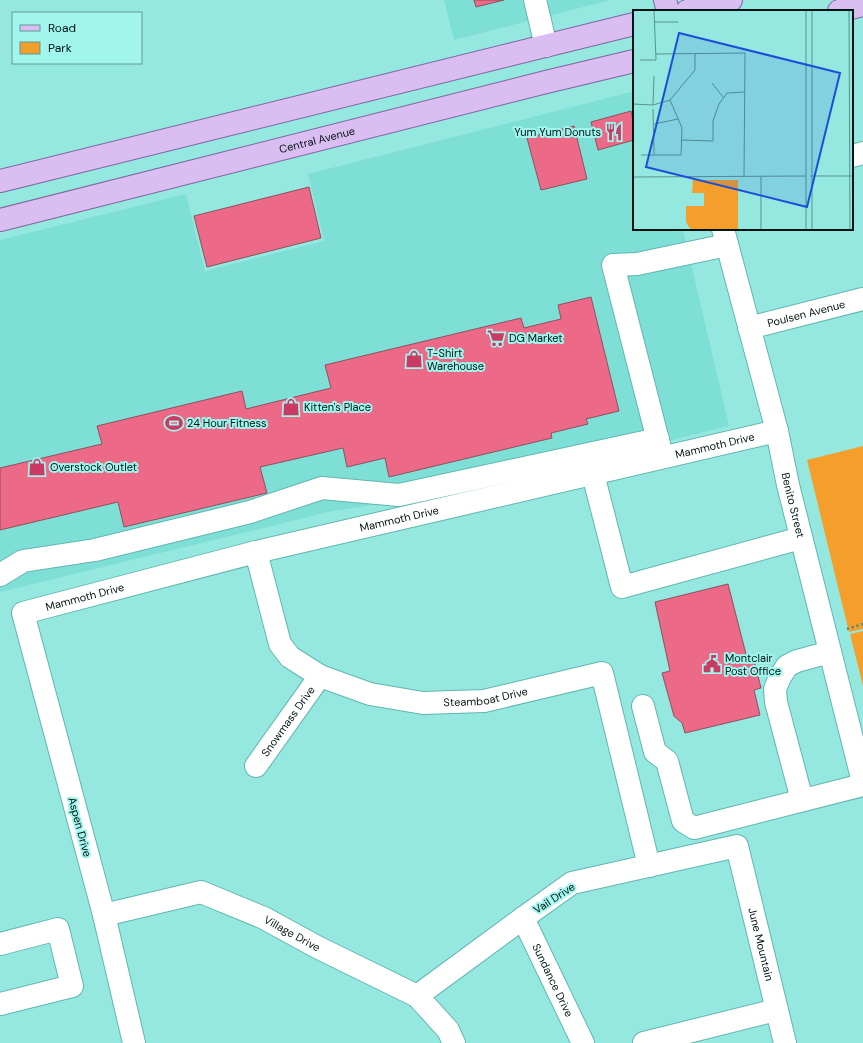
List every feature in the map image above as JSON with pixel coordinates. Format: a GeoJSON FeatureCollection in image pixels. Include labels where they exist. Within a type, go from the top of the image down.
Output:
{"type":"FeatureCollection","features":[{"type":"Feature","properties":{"kind":"main road"},"geometry":{"type":"LineString","coordinates":[[665,0],[668,10]]}},
{"type":"Feature","properties":{"kind":"main road"},"geometry":{"type":"LineString","coordinates":[[692,10],[731,0]]}},
{"type":"Feature","properties":{"kind":"main road"},"geometry":{"type":"LineString","coordinates":[[843,10],[863,5]]}},
{"type":"Feature","properties":{"kind":"main road"},"geometry":{"type":"LineString","coordinates":[[0,181],[633,24]]}},
{"type":"Feature","properties":{"kind":"main road","name":"Central Avenue"},"geometry":{"type":"LineString","coordinates":[[0,220],[546,82],[633,62]]}},
{"type":"Feature","properties":{"kind":"street"},"geometry":{"type":"LineString","coordinates":[[535,0],[546,46]]}},
{"type":"Feature","properties":{"kind":"street"},"geometry":{"type":"LineString","coordinates":[[853,156],[863,153]]}},
{"type":"Feature","properties":{"kind":"street"},"geometry":{"type":"LineString","coordinates":[[0,575],[23,561],[95,550],[165,533],[250,512],[322,488],[399,495],[660,448],[613,265],[637,264],[725,237]]}},
{"type":"Feature","properties":{"kind":"street","name":"Benito Street"},"geometry":{"type":"LineString","coordinates":[[725,237],[777,431],[788,485],[863,782]]}},
{"type":"Feature","properties":{"kind":"street","name":"Poulsen Avenue"},"geometry":{"type":"LineString","coordinates":[[749,328],[863,299]]}},
{"type":"Feature","properties":{"kind":"street","name":"Mammoth Drive"},"geometry":{"type":"LineString","coordinates":[[23,613],[256,552],[593,474],[660,448],[777,431]]}},
{"type":"Feature","properties":{"kind":"street"},"geometry":{"type":"LineString","coordinates":[[593,474],[622,586],[801,538]]}},
{"type":"Feature","properties":{"kind":"street","name":"Steamboat Drive"},"geometry":{"type":"LineString","coordinates":[[256,552],[280,644],[290,657],[320,676],[370,694],[423,703],[484,701],[602,673],[649,866]]}},
{"type":"Feature","properties":{"kind":"street","name":"Aspen Drive"},"geometry":{"type":"LineString","coordinates":[[23,613],[104,916],[134,1043]]}},
{"type":"Feature","properties":{"kind":"street"},"geometry":{"type":"LineString","coordinates":[[802,800],[776,702],[775,688],[787,666],[797,661],[830,652]]}},
{"type":"Feature","properties":{"kind":"street","name":"Snowmass Drive"},"geometry":{"type":"LineString","coordinates":[[256,766],[320,676]]}},
{"type":"Feature","properties":{"kind":"street"},"geometry":{"type":"LineString","coordinates":[[643,706],[655,752],[667,761],[683,821],[694,828],[863,785]]}},
{"type":"Feature","properties":{"kind":"street","name":"Vail Drive"},"geometry":{"type":"LineString","coordinates":[[417,996],[572,883],[737,846]]}},
{"type":"Feature","properties":{"kind":"street","name":"June Mountain"},"geometry":{"type":"LineString","coordinates":[[737,846],[785,1043]]}},
{"type":"Feature","properties":{"kind":"street","name":"Village Drive"},"geometry":{"type":"LineString","coordinates":[[104,916],[201,892],[264,918],[317,947],[417,996],[448,1030],[454,1043]]}},
{"type":"Feature","properties":{"kind":"street","name":"Sundance Drive"},"geometry":{"type":"LineString","coordinates":[[523,918],[584,1043]]}},
{"type":"Feature","properties":{"kind":"street"},"geometry":{"type":"LineString","coordinates":[[0,944],[58,929],[72,986],[0,1004]]}},
{"type":"Feature","properties":{"kind":"street"},"geometry":{"type":"LineString","coordinates":[[644,1043],[776,1010]]}},
{"type":"Feature","properties":{"kind":"path"},"geometry":{"type":"LineString","coordinates":[[847,628],[863,624]]}},
{"type":"Feature","properties":{"kind":"shaded area"},"geometry":{"type":"Polygon","coordinates":[[[444,0],[610,0],[454,40],[444,0]]]}},
{"type":"Feature","properties":{"kind":"shaded area"},"geometry":{"type":"Polygon","coordinates":[[[631,92],[633,95],[633,230],[683,230],[729,426],[460,492],[333,511],[0,592],[0,240],[186,194],[205,271],[324,241],[308,174],[631,92]]]}},
{"type":"Feature","properties":{"kind":"green space"},"geometry":{"type":"Polygon","coordinates":[[[863,446],[863,629],[849,632],[807,460],[863,446]]]}},
{"type":"Feature","properties":{"kind":"green space"},"geometry":{"type":"Polygon","coordinates":[[[863,631],[863,686],[850,634],[863,631]]]}},
{"type":"Feature","properties":{"kind":"building"},"geometry":{"type":"Polygon","coordinates":[[[474,0],[504,0],[476,7],[474,0]]]}},
{"type":"Feature","properties":{"kind":"building","name":"Yum Yum Donuts"},"geometry":{"type":"Polygon","coordinates":[[[631,111],[633,120],[633,140],[598,150],[591,122],[631,111]]]}},
{"type":"Feature","properties":{"kind":"building"},"geometry":{"type":"Polygon","coordinates":[[[574,126],[587,179],[541,190],[527,138],[574,126]]]}},
{"type":"Feature","properties":{"kind":"building"},"geometry":{"type":"Polygon","coordinates":[[[309,187],[321,238],[207,267],[194,216],[309,187]]]}},
{"type":"Feature","properties":{"kind":"building"},"geometry":{"type":"Polygon","coordinates":[[[591,297],[619,411],[586,419],[588,424],[551,433],[552,438],[389,477],[385,458],[347,467],[343,448],[260,467],[267,493],[124,527],[118,502],[0,530],[0,468],[102,444],[97,426],[242,391],[246,409],[331,388],[325,365],[521,318],[524,328],[561,319],[558,305],[591,297]]]}},
{"type":"Feature","properties":{"kind":"building","name":"Montclair Post Office"},"geometry":{"type":"Polygon","coordinates":[[[728,584],[747,658],[753,656],[761,688],[754,690],[760,715],[685,733],[682,723],[674,716],[662,673],[670,671],[655,602],[728,584]]]}},
{"type":"Feature","properties":{"kind":"place","name":"Yum Yum Donuts"},"geometry":{"type":"Point","coordinates":[614,132]}},
{"type":"Feature","properties":{"kind":"place","name":"DG Market"},"geometry":{"type":"Point","coordinates":[496,338]}},
{"type":"Feature","properties":{"kind":"place","name":"T-Shirt Warehouse"},"geometry":{"type":"Point","coordinates":[414,359]}},
{"type":"Feature","properties":{"kind":"place","name":"Kitten's Place"},"geometry":{"type":"Point","coordinates":[291,407]}},
{"type":"Feature","properties":{"kind":"place","name":"24 Hour Fitness"},"geometry":{"type":"Point","coordinates":[174,423]}},
{"type":"Feature","properties":{"kind":"place","name":"Overstock Outlet"},"geometry":{"type":"Point","coordinates":[37,467]}},
{"type":"Feature","properties":{"kind":"place","name":"Montclair Post Office"},"geometry":{"type":"Point","coordinates":[712,664]}}]}
